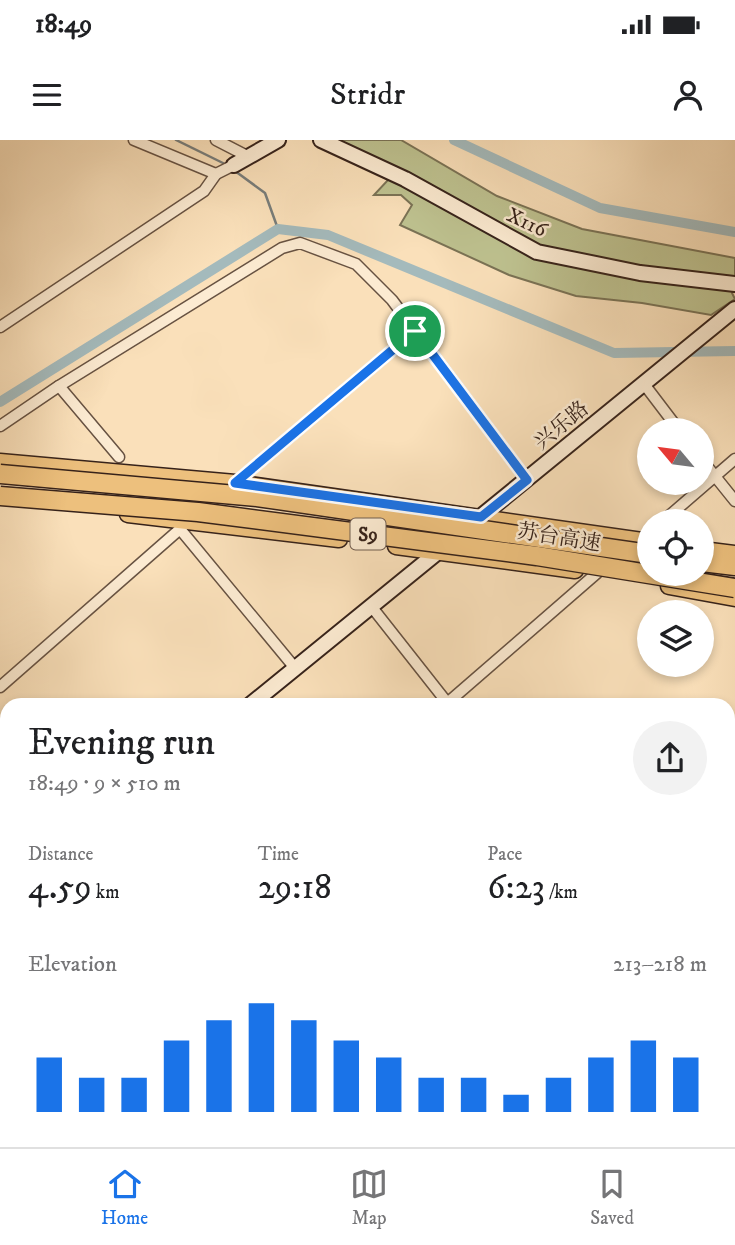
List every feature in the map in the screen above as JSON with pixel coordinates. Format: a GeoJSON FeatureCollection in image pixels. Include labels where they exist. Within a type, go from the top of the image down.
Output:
{"type":"FeatureCollection","features":[{"type":"Feature","properties":{"kind":"highway","name":"苏台高速"},"geometry":{"type":"LineString","coordinates":[[0,474],[257,497],[637,541]]}},
{"type":"Feature","properties":{"kind":"highway","name":"苏台高速"},"geometry":{"type":"LineString","coordinates":[[0,496],[198,512],[537,556],[735,588]]}},
{"type":"Feature","properties":{"kind":"highway"},"geometry":{"type":"LineString","coordinates":[[714,563],[735,566]]}},
{"type":"Feature","properties":{"kind":"main road"},"geometry":{"type":"LineString","coordinates":[[225,169],[278,140]]}},
{"type":"Feature","properties":{"kind":"main road","name":"X116"},"geometry":{"type":"LineString","coordinates":[[321,140],[405,179],[537,253],[640,273],[735,284]]}},
{"type":"Feature","properties":{"kind":"main road","name":"兴乐路"},"geometry":{"type":"LineString","coordinates":[[259,698],[735,309]]}},
{"type":"Feature","properties":{"kind":"main road"},"geometry":{"type":"LineString","coordinates":[[0,462],[235,483],[637,540]]}},
{"type":"Feature","properties":{"kind":"main road"},"geometry":{"type":"LineString","coordinates":[[0,504],[120,513],[437,552],[597,573],[735,597]]}},
{"type":"Feature","properties":{"kind":"main road"},"geometry":{"type":"LineString","coordinates":[[714,551],[735,554]]}},
{"type":"Feature","properties":{"kind":"street"},"geometry":{"type":"LineString","coordinates":[[0,327],[204,191],[225,169],[134,140]]}},
{"type":"Feature","properties":{"kind":"street"},"geometry":{"type":"LineString","coordinates":[[216,140],[249,157]]}},
{"type":"Feature","properties":{"kind":"street"},"geometry":{"type":"LineString","coordinates":[[0,426],[58,386],[282,248],[300,243],[356,264],[392,300],[527,480]]}},
{"type":"Feature","properties":{"kind":"street"},"geometry":{"type":"LineString","coordinates":[[235,483],[415,331]]}},
{"type":"Feature","properties":{"kind":"street"},"geometry":{"type":"LineString","coordinates":[[644,384],[670,418]]}},
{"type":"Feature","properties":{"kind":"street"},"geometry":{"type":"LineString","coordinates":[[58,386],[119,457]]}},
{"type":"Feature","properties":{"kind":"street"},"geometry":{"type":"LineString","coordinates":[[677,509],[735,459]]}},
{"type":"Feature","properties":{"kind":"street"},"geometry":{"type":"LineString","coordinates":[[715,477],[735,501]]}},
{"type":"Feature","properties":{"kind":"street"},"geometry":{"type":"LineString","coordinates":[[0,687],[180,528],[295,668]]}},
{"type":"Feature","properties":{"kind":"street"},"geometry":{"type":"LineString","coordinates":[[454,698],[597,573]]}},
{"type":"Feature","properties":{"kind":"street"},"geometry":{"type":"LineString","coordinates":[[371,606],[442,698]]}},
{"type":"Feature","properties":{"kind":"green space"},"geometry":{"type":"Polygon","coordinates":[[[334,140],[401,140],[497,196],[582,229],[735,258],[735,289],[732,293],[735,299],[711,315],[642,303],[576,296],[509,275],[400,225],[412,205],[401,195],[374,195],[389,179],[334,140]]]}},
{"type":"Feature","properties":{"kind":"waterway"},"geometry":{"type":"LineString","coordinates":[[176,140],[227,165]]}},
{"type":"Feature","properties":{"kind":"waterway"},"geometry":{"type":"LineString","coordinates":[[454,140],[600,208],[735,232]]}},
{"type":"Feature","properties":{"kind":"waterway"},"geometry":{"type":"LineString","coordinates":[[235,171],[265,193],[278,229]]}},
{"type":"Feature","properties":{"kind":"waterway"},"geometry":{"type":"LineString","coordinates":[[0,402],[278,229],[328,235],[614,353],[735,351]]}},
{"type":"Feature","properties":{"kind":"route"},"geometry":{"type":"LineString","coordinates":[[415,331],[527,480],[481,517],[235,483],[415,331]]}}]}
